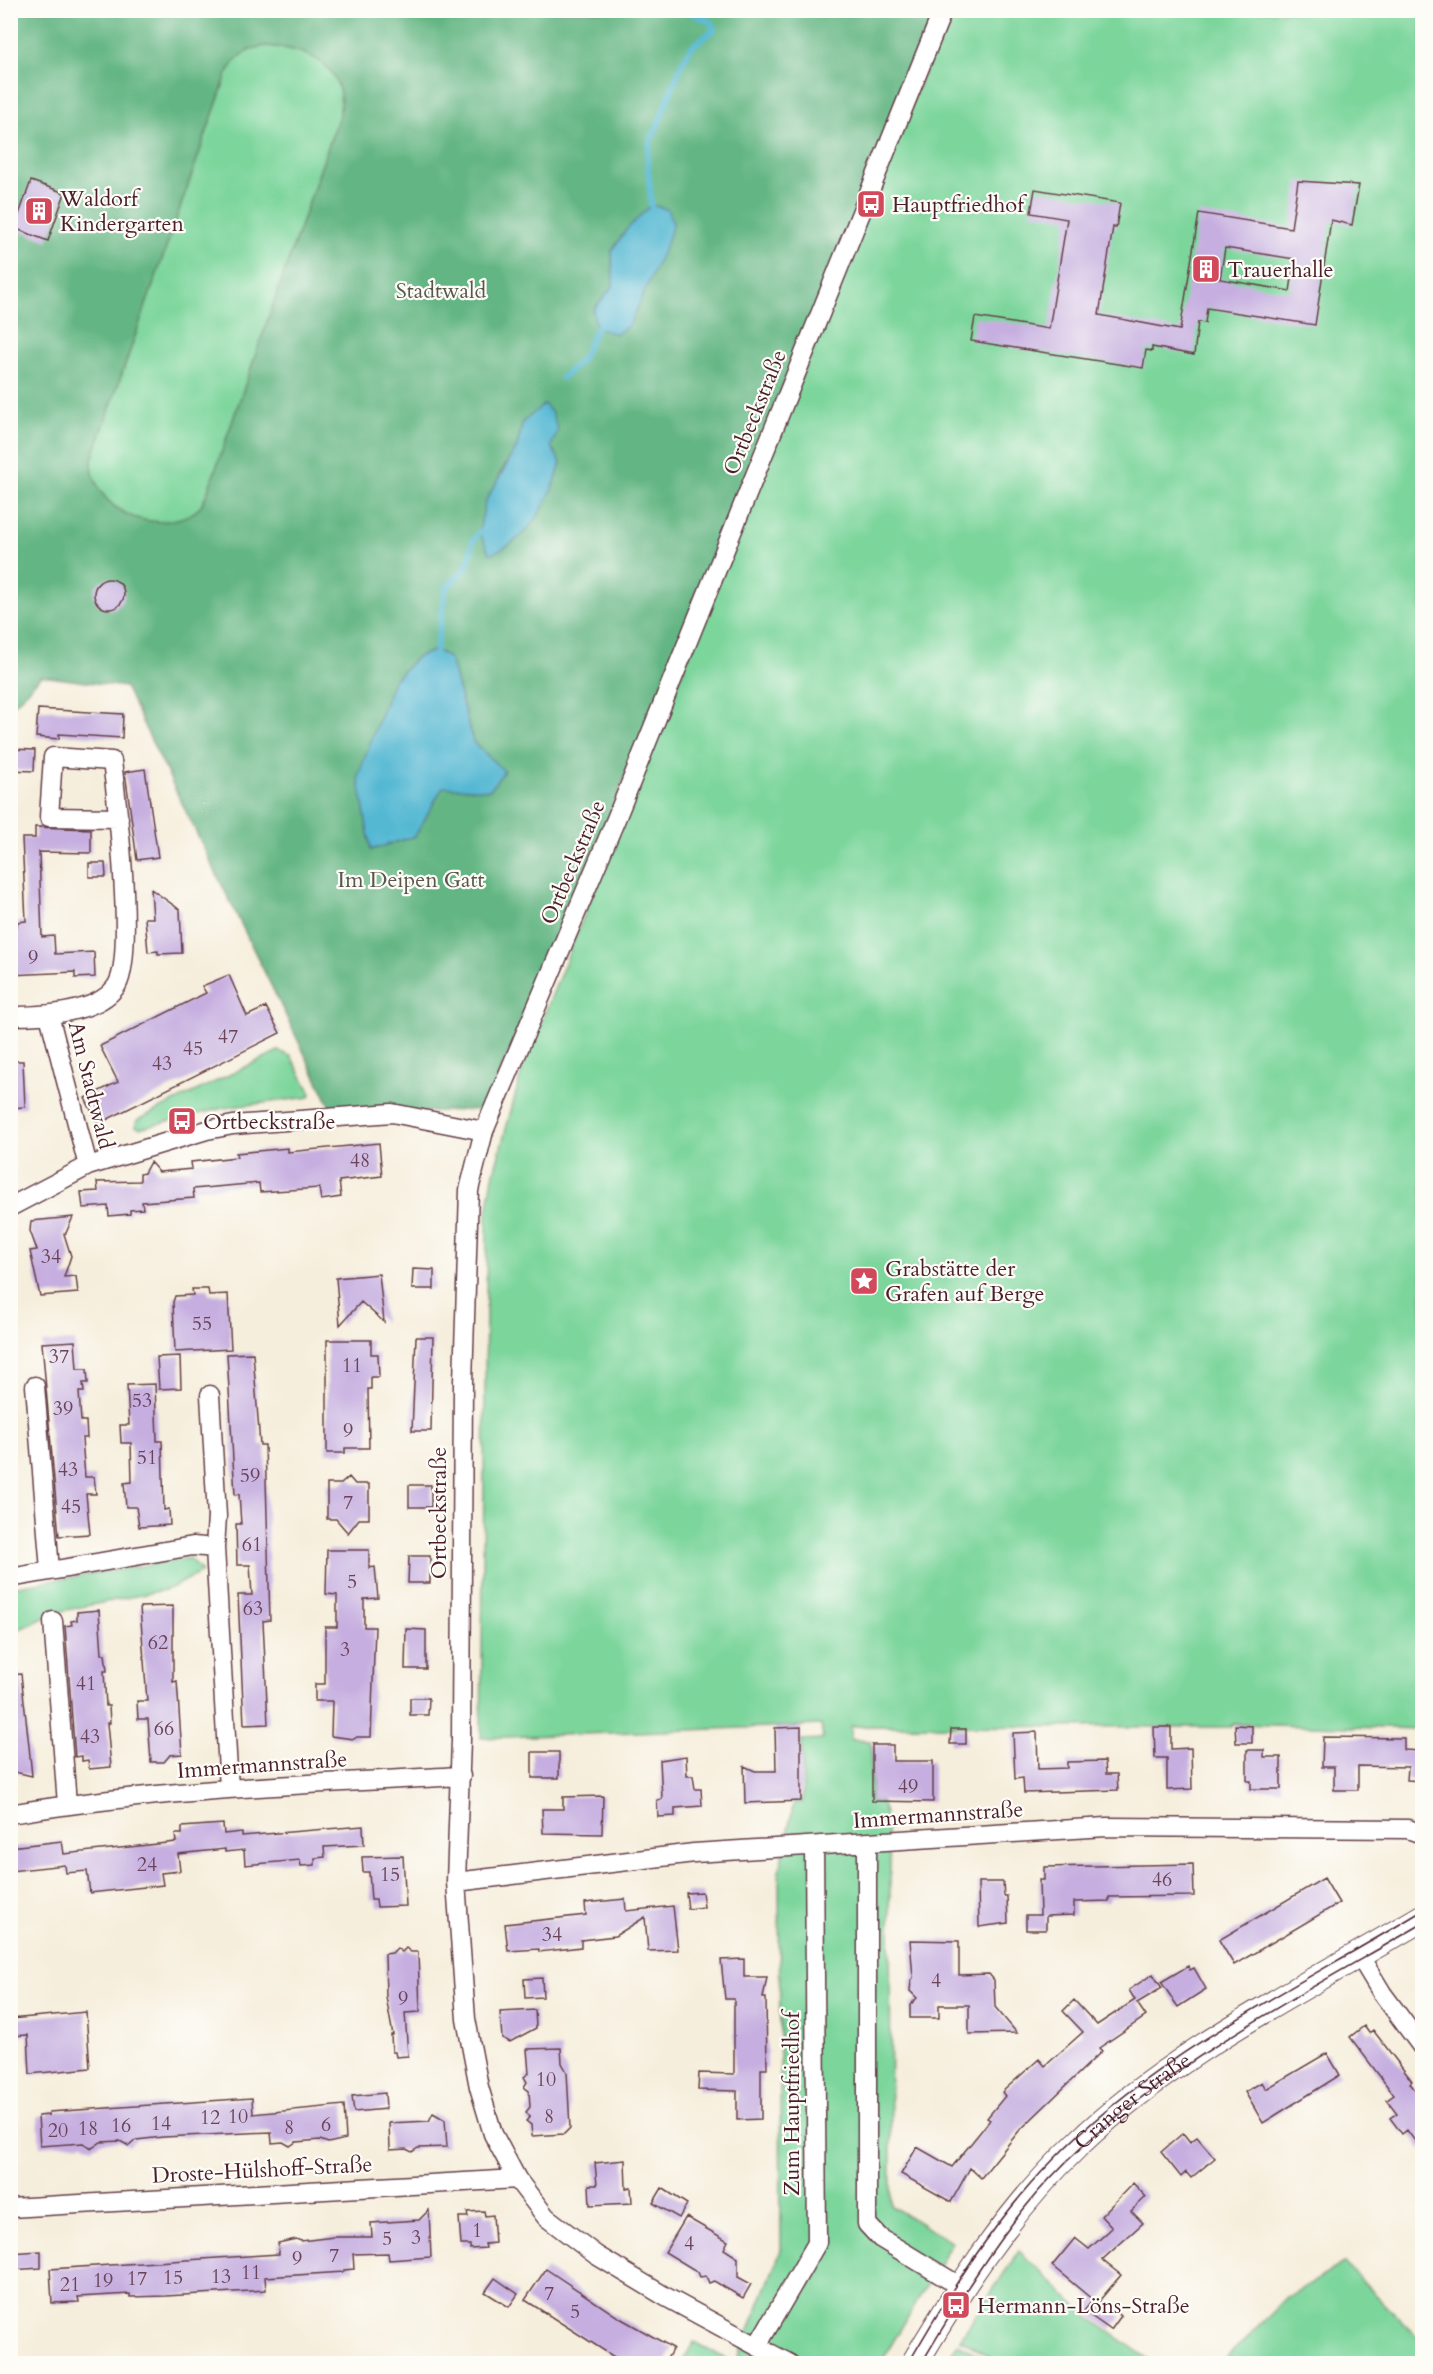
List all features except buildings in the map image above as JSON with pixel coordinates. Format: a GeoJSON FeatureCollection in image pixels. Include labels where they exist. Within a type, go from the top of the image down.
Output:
{"type":"FeatureCollection","features":[{"type":"Feature","properties":{"kind":"main road","name":"Cranger Straße"},"geometry":{"type":"LineString","coordinates":[[914,2364],[961,2287],[1026,2198],[1078,2143],[1123,2106],[1192,2056],[1422,1918]]}},
{"type":"Feature","properties":{"kind":"street","name":"Ortbeckstraße"},"geometry":{"type":"LineString","coordinates":[[460,1776],[465,1282],[469,1190],[484,1131],[652,730],[943,10]]}},
{"type":"Feature","properties":{"kind":"street","name":"Am Stadtwald"},"geometry":{"type":"LineString","coordinates":[[10,1016],[49,1015],[93,1005],[117,985],[125,946],[119,818],[112,761],[53,757],[49,817],[119,818]]}},
{"type":"Feature","properties":{"kind":"street","name":"Am Stadtwald"},"geometry":{"type":"LineString","coordinates":[[49,1015],[88,1166]]}},
{"type":"Feature","properties":{"kind":"street"},"geometry":{"type":"LineString","coordinates":[[10,1207],[88,1166],[207,1130],[233,1125],[392,1113],[484,1131]]}},
{"type":"Feature","properties":{"kind":"street"},"geometry":{"type":"LineString","coordinates":[[34,1386],[50,1570]]}},
{"type":"Feature","properties":{"kind":"street"},"geometry":{"type":"LineString","coordinates":[[210,1395],[217,1516],[215,1548],[229,1788]]}},
{"type":"Feature","properties":{"kind":"street"},"geometry":{"type":"LineString","coordinates":[[10,1578],[193,1546],[215,1548]]}},
{"type":"Feature","properties":{"kind":"street"},"geometry":{"type":"LineString","coordinates":[[53,1621],[67,1804]]}},
{"type":"Feature","properties":{"kind":"street"},"geometry":{"type":"LineString","coordinates":[[460,1776],[456,1882],[466,2019],[479,2087],[493,2134],[517,2179],[546,2217],[596,2255],[666,2297],[789,2364]]}},
{"type":"Feature","properties":{"kind":"street","name":"Immermannstraße"},"geometry":{"type":"LineString","coordinates":[[10,1814],[67,1804],[229,1788],[460,1776]]}},
{"type":"Feature","properties":{"kind":"street","name":"Immermannstraße"},"geometry":{"type":"LineString","coordinates":[[456,1882],[693,1852],[1106,1827],[1408,1829],[1422,1834]]}},
{"type":"Feature","properties":{"kind":"street"},"geometry":{"type":"LineString","coordinates":[[867,1843],[867,2224],[880,2238],[961,2287]]}},
{"type":"Feature","properties":{"kind":"street","name":"Zum Hauptfriedhof"},"geometry":{"type":"LineString","coordinates":[[757,2346],[817,2243],[814,1846]]}},
{"type":"Feature","properties":{"kind":"street"},"geometry":{"type":"LineString","coordinates":[[1359,1955],[1382,1993],[1422,2048]]}},
{"type":"Feature","properties":{"kind":"street","name":"Droste-Hülshoff-Straße"},"geometry":{"type":"LineString","coordinates":[[10,2208],[517,2179]]}},
{"type":"Feature","properties":{"kind":"green space","name":"Stadtwald"},"geometry":{"type":"Polygon","coordinates":[[[11,11],[938,11],[695,610],[486,1109],[335,1116],[125,687],[41,676],[11,708],[11,11]],[[266,46],[243,54],[227,74],[92,459],[99,489],[108,501],[120,511],[150,521],[165,521],[189,515],[199,508],[207,494],[340,113],[337,82],[321,62],[296,51],[281,48],[266,46]],[[626,230],[612,251],[613,286],[593,310],[616,334],[626,230]],[[523,422],[517,447],[499,475],[490,553],[516,540],[535,519],[523,422]],[[436,650],[417,657],[393,681],[377,726],[415,836],[443,787],[490,789],[503,771],[473,742],[450,659],[436,650]]]}},
{"type":"Feature","properties":{"kind":"green space"},"geometry":{"type":"Polygon","coordinates":[[[949,11],[1422,11],[1422,1729],[1233,1724],[1231,1727],[851,1726],[851,1740],[871,1741],[871,1801],[881,1802],[885,1813],[890,1862],[891,2206],[952,2242],[880,2364],[736,2363],[781,2250],[779,1871],[794,1802],[803,1802],[802,1740],[823,1739],[821,1725],[481,1738],[487,1212],[493,1176],[523,1067],[949,11]]]}},
{"type":"Feature","properties":{"kind":"green space"},"geometry":{"type":"Polygon","coordinates":[[[266,46],[296,51],[321,62],[337,82],[340,113],[203,502],[195,511],[181,518],[150,521],[134,517],[120,511],[99,489],[92,459],[227,74],[243,54],[266,46]]]}},
{"type":"Feature","properties":{"kind":"green space"},"geometry":{"type":"Polygon","coordinates":[[[278,1051],[291,1056],[311,1093],[310,1097],[223,1108],[140,1128],[135,1126],[137,1120],[278,1051]]]}},
{"type":"Feature","properties":{"kind":"green space"},"geometry":{"type":"Polygon","coordinates":[[[190,1558],[202,1572],[169,1589],[57,1612],[11,1633],[11,1587],[190,1558]]]}},
{"type":"Feature","properties":{"kind":"green space"},"geometry":{"type":"Polygon","coordinates":[[[1019,2251],[1087,2316],[1154,2363],[1000,2363],[960,2339],[1019,2251]]]}},
{"type":"Feature","properties":{"kind":"green space"},"geometry":{"type":"Polygon","coordinates":[[[1345,2263],[1422,2342],[1422,2363],[1222,2363],[1289,2296],[1345,2263]]]}},
{"type":"Feature","properties":{"kind":"green space"},"geometry":{"type":"Polygon","coordinates":[[[694,2342],[733,2363],[681,2363],[694,2342]]]}},
{"type":"Feature","properties":{"kind":"green space"},"geometry":{"type":"Polygon","coordinates":[[[957,2343],[992,2363],[945,2363],[957,2343]]]}},
{"type":"Feature","properties":{"kind":"water"},"geometry":{"type":"Polygon","coordinates":[[[651,205],[667,209],[673,223],[668,240],[629,326],[616,334],[596,328],[593,310],[613,286],[612,251],[626,230],[651,205]]]}},
{"type":"Feature","properties":{"kind":"water"},"geometry":{"type":"Polygon","coordinates":[[[544,404],[552,413],[558,431],[551,446],[561,463],[557,477],[544,505],[527,530],[504,548],[490,554],[479,532],[485,502],[517,447],[523,422],[544,404]]]}},
{"type":"Feature","properties":{"kind":"water"},"geometry":{"type":"Polygon","coordinates":[[[436,650],[450,659],[473,742],[504,771],[490,790],[443,787],[415,836],[371,850],[358,776],[393,681],[417,657],[436,650]]]}},
{"type":"Feature","properties":{"kind":"waterway"},"geometry":{"type":"LineString","coordinates":[[651,205],[648,166],[651,138],[682,63],[692,46],[714,30],[710,22],[688,10]]}},
{"type":"Feature","properties":{"kind":"waterway"},"geometry":{"type":"LineString","coordinates":[[562,378],[582,359],[596,328]]}},
{"type":"Feature","properties":{"kind":"waterway"},"geometry":{"type":"LineString","coordinates":[[436,650],[446,588],[467,567],[473,541],[479,532]]}},
{"type":"Feature","properties":{"kind":"tram line"},"geometry":{"type":"LineString","coordinates":[[908,2364],[956,2284],[1011,2208],[1052,2161],[1092,2122],[1136,2087],[1228,2024],[1422,1911]]}},
{"type":"Feature","properties":{"kind":"tram line"},"geometry":{"type":"LineString","coordinates":[[921,2364],[961,2298],[1004,2235],[1036,2194],[1075,2153],[1119,2115],[1217,2045],[1422,1924]]}},
{"type":"Feature","properties":{"kind":"place","name":"Hauptfriedhof"},"geometry":{"type":"Point","coordinates":[871,204]}},
{"type":"Feature","properties":{"kind":"place","name":"Waldorf Kindergarten"},"geometry":{"type":"Point","coordinates":[39,211]}},
{"type":"Feature","properties":{"kind":"place","name":"Trauerhalle"},"geometry":{"type":"Point","coordinates":[1206,269]}},
{"type":"Feature","properties":{"kind":"place","name":"Ortbeckstraße"},"geometry":{"type":"Point","coordinates":[182,1121]}},
{"type":"Feature","properties":{"kind":"place","name":"Grabstätte der Grafen auf Berge"},"geometry":{"type":"Point","coordinates":[864,1281]}},
{"type":"Feature","properties":{"kind":"place","name":"Hermann-Löns-Straße"},"geometry":{"type":"Point","coordinates":[956,2305]}},
{"type":"Feature","properties":{"kind":"park label","name":"Im Deipen Gatt"},"geometry":{"type":"Point","coordinates":[411,879]}}]}
